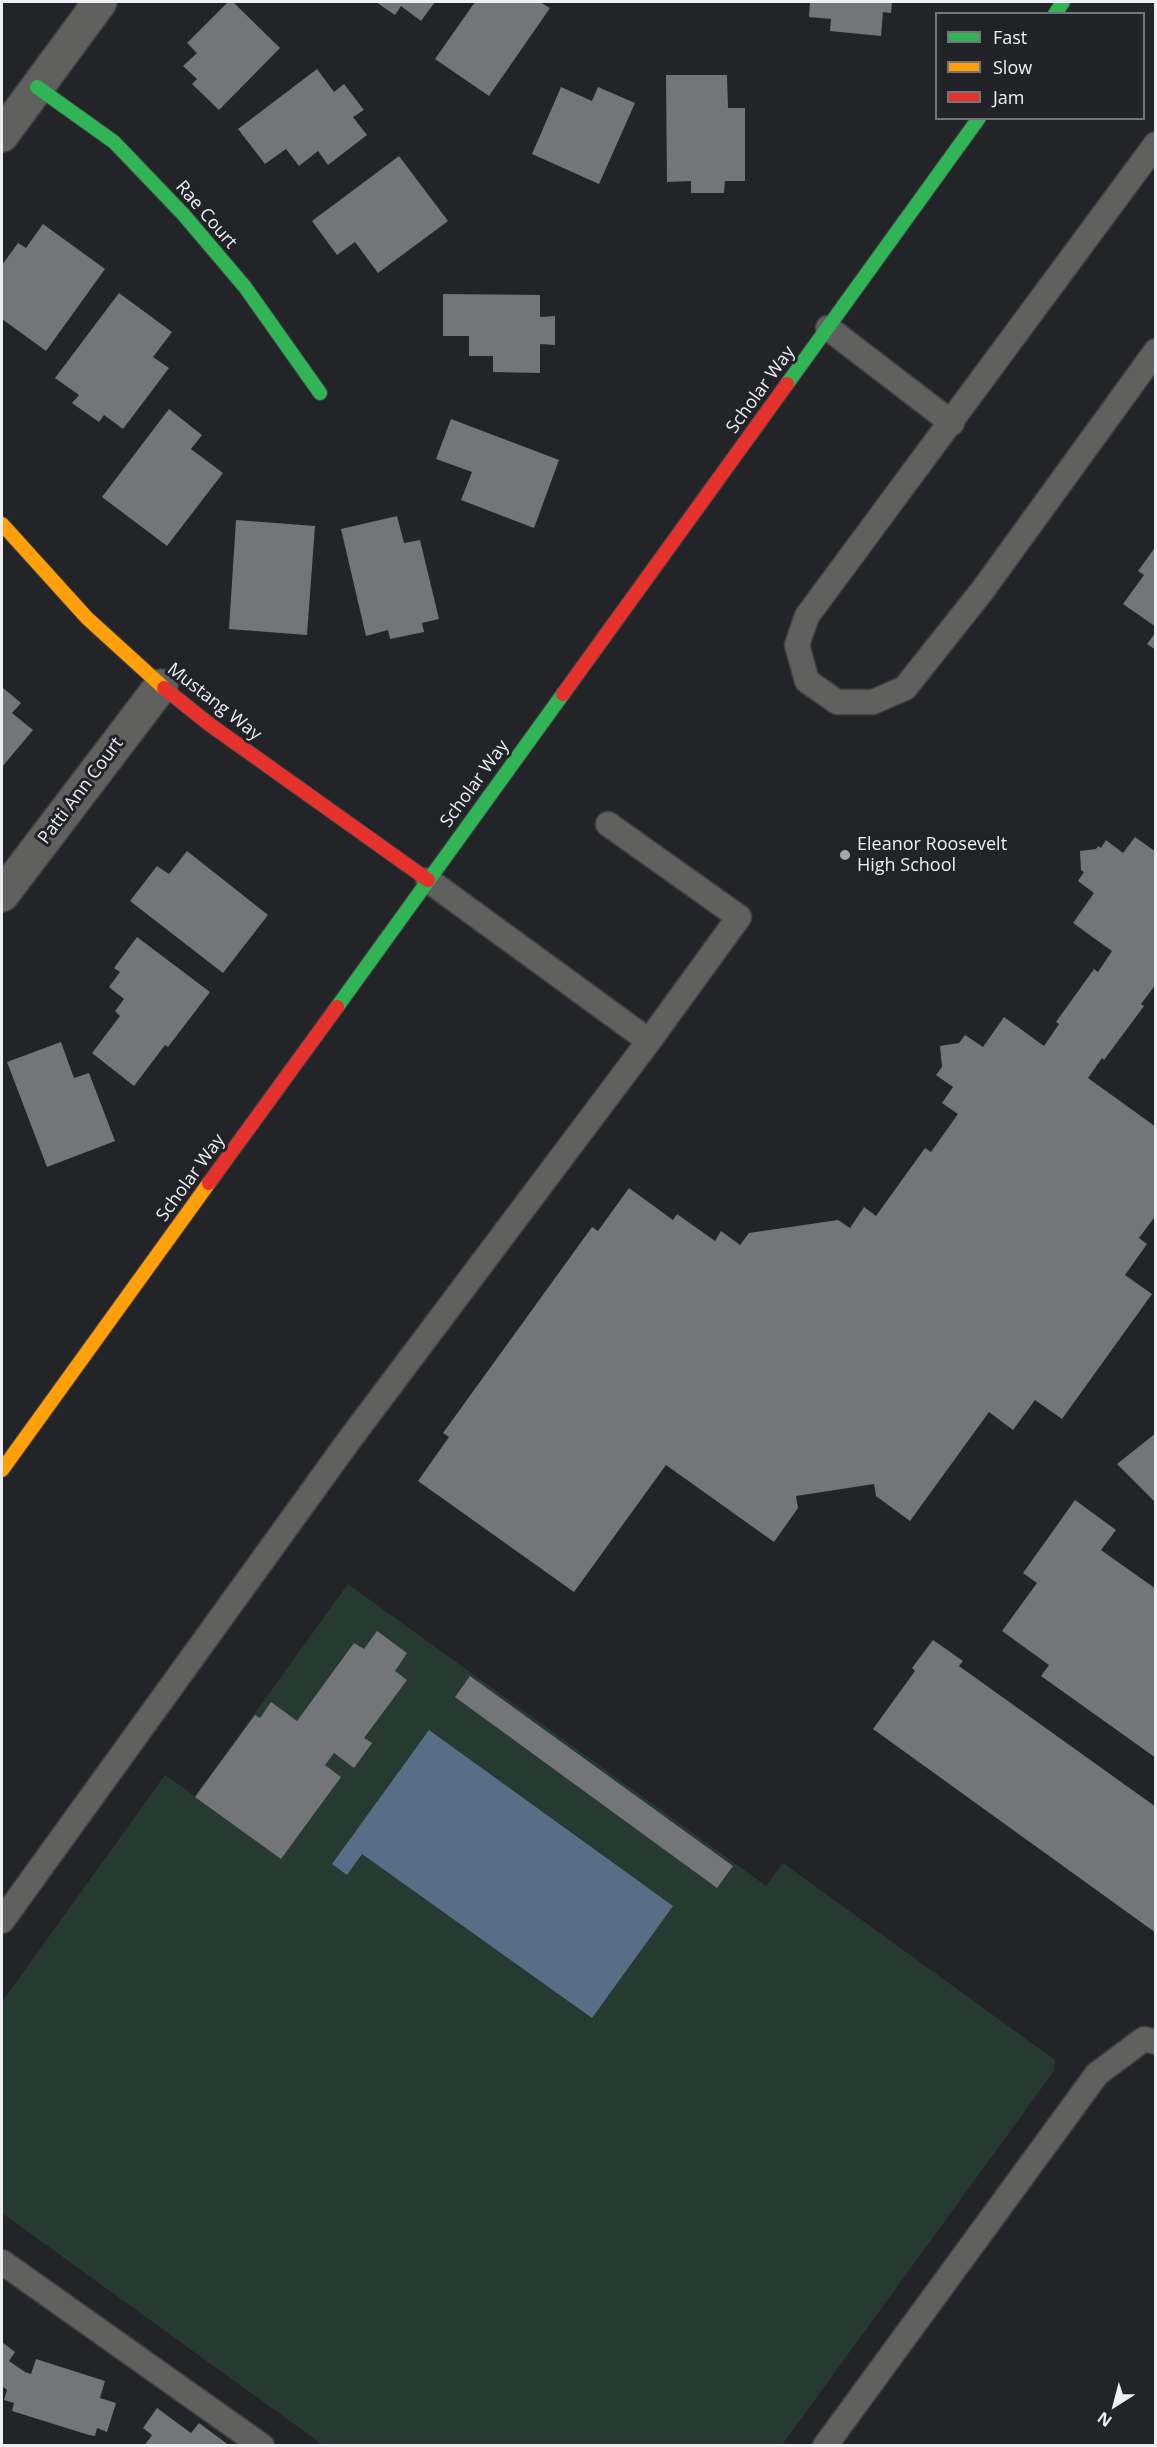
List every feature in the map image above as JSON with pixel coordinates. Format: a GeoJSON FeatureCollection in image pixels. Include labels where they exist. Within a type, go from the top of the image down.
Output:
{"type":"FeatureCollection","features":[{"type":"Feature","properties":{"kind":"street"},"geometry":{"type":"LineString","coordinates":[[2,135],[100,2]]}},
{"type":"Feature","properties":{"kind":"street","name":"Rae Court"},"geometry":{"type":"LineString","coordinates":[[37,87],[114,142],[183,214],[245,287],[320,393]]}},
{"type":"Feature","properties":{"kind":"street","name":"Scholar Way"},"geometry":{"type":"LineString","coordinates":[[2,1470],[978,120]]}},
{"type":"Feature","properties":{"kind":"street","name":"Mustang Way"},"geometry":{"type":"LineString","coordinates":[[2,524],[87,618],[161,686],[209,724],[428,880]]}},
{"type":"Feature","properties":{"kind":"street","name":"Patti Ann Court"},"geometry":{"type":"LineString","coordinates":[[2,896],[161,686]]}},
{"type":"Feature","properties":{"kind":"lane"},"geometry":{"type":"LineString","coordinates":[[1155,144],[966,400],[952,423],[807,616],[797,645],[807,681],[837,702],[873,702],[905,688],[982,591],[1155,351]]}},
{"type":"Feature","properties":{"kind":"lane"},"geometry":{"type":"LineString","coordinates":[[828,327],[952,423]]}},
{"type":"Feature","properties":{"kind":"lane"},"geometry":{"type":"LineString","coordinates":[[2,1921],[350,1439],[649,1041],[739,917],[608,824]]}},
{"type":"Feature","properties":{"kind":"lane"},"geometry":{"type":"LineString","coordinates":[[428,880],[649,1041]]}},
{"type":"Feature","properties":{"kind":"lane"},"geometry":{"type":"LineString","coordinates":[[825,2445],[1097,2074],[1144,2039],[1155,2042]]}},
{"type":"Feature","properties":{"kind":"lane"},"geometry":{"type":"LineString","coordinates":[[2,2262],[262,2445]]}},
{"type":"Feature","properties":{"kind":"green space"},"geometry":{"type":"Polygon","coordinates":[[[348,1584],[766,1886],[783,1863],[1055,2060],[1054,2071],[782,2445],[323,2445],[2,2213],[2,2002],[165,1775],[195,1796],[348,1584]]]}},
{"type":"Feature","properties":{"kind":"water"},"geometry":{"type":"Polygon","coordinates":[[[429,1730],[673,1906],[592,2018],[362,1854],[347,1875],[332,1864],[429,1730]]]}},
{"type":"Feature","properties":{"kind":"building"},"geometry":{"type":"Polygon","coordinates":[[[228,2],[233,2],[280,48],[219,110],[192,84],[197,79],[183,66],[197,53],[187,43],[228,2]]]}},
{"type":"Feature","properties":{"kind":"building"},"geometry":{"type":"Polygon","coordinates":[[[376,2],[435,2],[421,21],[401,6],[395,15],[376,2]]]}},
{"type":"Feature","properties":{"kind":"building"},"geometry":{"type":"Polygon","coordinates":[[[475,2],[540,2],[550,8],[489,96],[435,59],[475,2]]]}},
{"type":"Feature","properties":{"kind":"building"},"geometry":{"type":"Polygon","coordinates":[[[810,2],[892,2],[891,13],[883,12],[881,36],[830,31],[831,19],[809,17],[810,2]]]}},
{"type":"Feature","properties":{"kind":"building"},"geometry":{"type":"Polygon","coordinates":[[[317,69],[334,92],[344,84],[364,110],[353,117],[367,135],[328,165],[318,151],[299,166],[286,149],[265,164],[238,129],[317,69]]]}},
{"type":"Feature","properties":{"kind":"building"},"geometry":{"type":"Polygon","coordinates":[[[666,75],[727,75],[728,108],[745,108],[745,181],[725,181],[724,193],[691,193],[691,181],[667,182],[666,75]]]}},
{"type":"Feature","properties":{"kind":"building"},"geometry":{"type":"Polygon","coordinates":[[[561,87],[592,101],[598,87],[635,103],[599,184],[532,154],[561,87]]]}},
{"type":"Feature","properties":{"kind":"building"},"geometry":{"type":"Polygon","coordinates":[[[399,156],[448,221],[378,273],[355,242],[337,255],[312,221],[399,156]]]}},
{"type":"Feature","properties":{"kind":"building"},"geometry":{"type":"Polygon","coordinates":[[[43,224],[105,269],[46,351],[2,319],[2,265],[18,243],[26,248],[43,224]]]}},
{"type":"Feature","properties":{"kind":"building"},"geometry":{"type":"Polygon","coordinates":[[[119,293],[172,332],[153,357],[169,368],[123,429],[104,415],[99,422],[72,403],[79,395],[55,378],[119,293]]]}},
{"type":"Feature","properties":{"kind":"building"},"geometry":{"type":"Polygon","coordinates":[[[443,294],[540,295],[540,317],[555,316],[555,345],[540,344],[540,373],[493,372],[493,356],[469,356],[469,336],[443,336],[443,294]]]}},
{"type":"Feature","properties":{"kind":"building"},"geometry":{"type":"Polygon","coordinates":[[[169,409],[202,435],[191,449],[223,473],[167,546],[102,497],[169,409]]]}},
{"type":"Feature","properties":{"kind":"building"},"geometry":{"type":"Polygon","coordinates":[[[451,419],[559,460],[534,528],[461,500],[472,472],[436,459],[451,419]]]}},
{"type":"Feature","properties":{"kind":"building"},"geometry":{"type":"Polygon","coordinates":[[[397,516],[404,543],[420,540],[439,619],[422,623],[424,632],[390,639],[388,630],[366,636],[341,529],[397,516]]]}},
{"type":"Feature","properties":{"kind":"building"},"geometry":{"type":"Polygon","coordinates":[[[236,520],[315,526],[307,635],[229,629],[236,520]]]}},
{"type":"Feature","properties":{"kind":"building"},"geometry":{"type":"Polygon","coordinates":[[[1156,546],[1156,627],[1123,604],[1144,575],[1138,571],[1156,546]]]}},
{"type":"Feature","properties":{"kind":"building"},"geometry":{"type":"Polygon","coordinates":[[[1156,632],[1156,650],[1147,644],[1156,632]]]}},
{"type":"Feature","properties":{"kind":"building"},"geometry":{"type":"Polygon","coordinates":[[[2,687],[21,703],[12,713],[33,730],[2,767],[2,687]]]}},
{"type":"Feature","properties":{"kind":"building"},"geometry":{"type":"Polygon","coordinates":[[[1135,837],[1156,852],[1156,984],[1141,1004],[1144,1006],[1088,1078],[1156,1127],[1156,1215],[1139,1238],[1147,1244],[1125,1275],[1152,1294],[1062,1419],[1035,1400],[1013,1430],[989,1412],[910,1521],[876,1496],[874,1484],[796,1496],[798,1508],[774,1542],[666,1465],[574,1592],[418,1481],[449,1437],[443,1433],[592,1227],[598,1231],[629,1188],[673,1220],[677,1214],[715,1241],[721,1231],[740,1245],[749,1233],[838,1220],[850,1228],[864,1207],[876,1216],[925,1148],[931,1152],[958,1114],[942,1103],[953,1087],[936,1075],[942,1067],[940,1046],[959,1043],[965,1035],[983,1047],[1004,1017],[1044,1046],[1059,1024],[1056,1022],[1094,969],[1098,972],[1112,951],[1073,923],[1094,893],[1078,881],[1084,872],[1081,870],[1080,851],[1096,849],[1098,846],[1101,848],[1106,840],[1123,853],[1135,837]]]}},
{"type":"Feature","properties":{"kind":"building"},"geometry":{"type":"Polygon","coordinates":[[[187,851],[268,915],[223,973],[130,901],[157,866],[169,874],[187,851]]]}},
{"type":"Feature","properties":{"kind":"building"},"geometry":{"type":"Polygon","coordinates":[[[137,937],[210,992],[168,1047],[165,1045],[134,1086],[92,1053],[120,1016],[115,1011],[124,999],[109,987],[120,972],[114,968],[137,937]]]}},
{"type":"Feature","properties":{"kind":"building"},"geometry":{"type":"Polygon","coordinates":[[[61,1042],[74,1078],[89,1073],[115,1141],[47,1167],[7,1062],[61,1042]]]}},
{"type":"Feature","properties":{"kind":"building"},"geometry":{"type":"Polygon","coordinates":[[[1156,1433],[1156,1503],[1117,1464],[1156,1433]]]}},
{"type":"Feature","properties":{"kind":"building"},"geometry":{"type":"Polygon","coordinates":[[[1075,1500],[1116,1530],[1101,1550],[1156,1589],[1156,1758],[1041,1676],[1049,1665],[1002,1631],[1037,1583],[1023,1573],[1075,1500]]]}},
{"type":"Feature","properties":{"kind":"building"},"geometry":{"type":"Polygon","coordinates":[[[377,1631],[407,1653],[395,1671],[407,1680],[364,1738],[372,1743],[354,1768],[334,1753],[325,1765],[341,1777],[281,1859],[195,1797],[255,1715],[260,1718],[271,1702],[297,1721],[354,1643],[364,1649],[377,1631]]]}},
{"type":"Feature","properties":{"kind":"building"},"geometry":{"type":"Polygon","coordinates":[[[933,1640],[963,1661],[959,1666],[1156,1807],[1156,1933],[873,1729],[915,1671],[912,1668],[933,1640]]]}},
{"type":"Feature","properties":{"kind":"building"},"geometry":{"type":"Polygon","coordinates":[[[470,1676],[733,1866],[717,1888],[455,1697],[470,1676]]]}},
{"type":"Feature","properties":{"kind":"building"},"geometry":{"type":"Polygon","coordinates":[[[2,2342],[15,2352],[9,2361],[25,2372],[31,2374],[36,2359],[105,2381],[100,2398],[116,2403],[107,2432],[97,2428],[95,2436],[89,2435],[12,2411],[14,2403],[4,2400],[7,2390],[2,2386],[2,2342]]]}},
{"type":"Feature","properties":{"kind":"building"},"geometry":{"type":"Polygon","coordinates":[[[157,2408],[191,2433],[199,2423],[230,2446],[144,2446],[152,2435],[143,2428],[157,2408]]]}},
{"type":"Feature","properties":{"kind":"traffic: fast"},"geometry":{"type":"LineString","coordinates":[[1056,12],[1063,2]]}},
{"type":"Feature","properties":{"kind":"traffic: fast"},"geometry":{"type":"LineString","coordinates":[[37,87],[114,142],[183,214],[245,287],[320,393]]}},
{"type":"Feature","properties":{"kind":"traffic: fast"},"geometry":{"type":"LineString","coordinates":[[787,384],[978,120]]}},
{"type":"Feature","properties":{"kind":"traffic: fast"},"geometry":{"type":"LineString","coordinates":[[337,1007],[563,694]]}},
{"type":"Feature","properties":{"kind":"traffic: slow"},"geometry":{"type":"LineString","coordinates":[[2,524],[87,618],[164,688]]}},
{"type":"Feature","properties":{"kind":"traffic: slow"},"geometry":{"type":"LineString","coordinates":[[2,1470],[209,1183]]}},
{"type":"Feature","properties":{"kind":"traffic: jam"},"geometry":{"type":"LineString","coordinates":[[563,694],[787,384]]}},
{"type":"Feature","properties":{"kind":"traffic: jam"},"geometry":{"type":"LineString","coordinates":[[164,688],[209,724],[428,880]]}},
{"type":"Feature","properties":{"kind":"traffic: jam"},"geometry":{"type":"LineString","coordinates":[[209,1183],[337,1007]]}},
{"type":"Feature","properties":{"kind":"place","name":"Eleanor Roosevelt High School"},"geometry":{"type":"Point","coordinates":[845,855]}}]}
